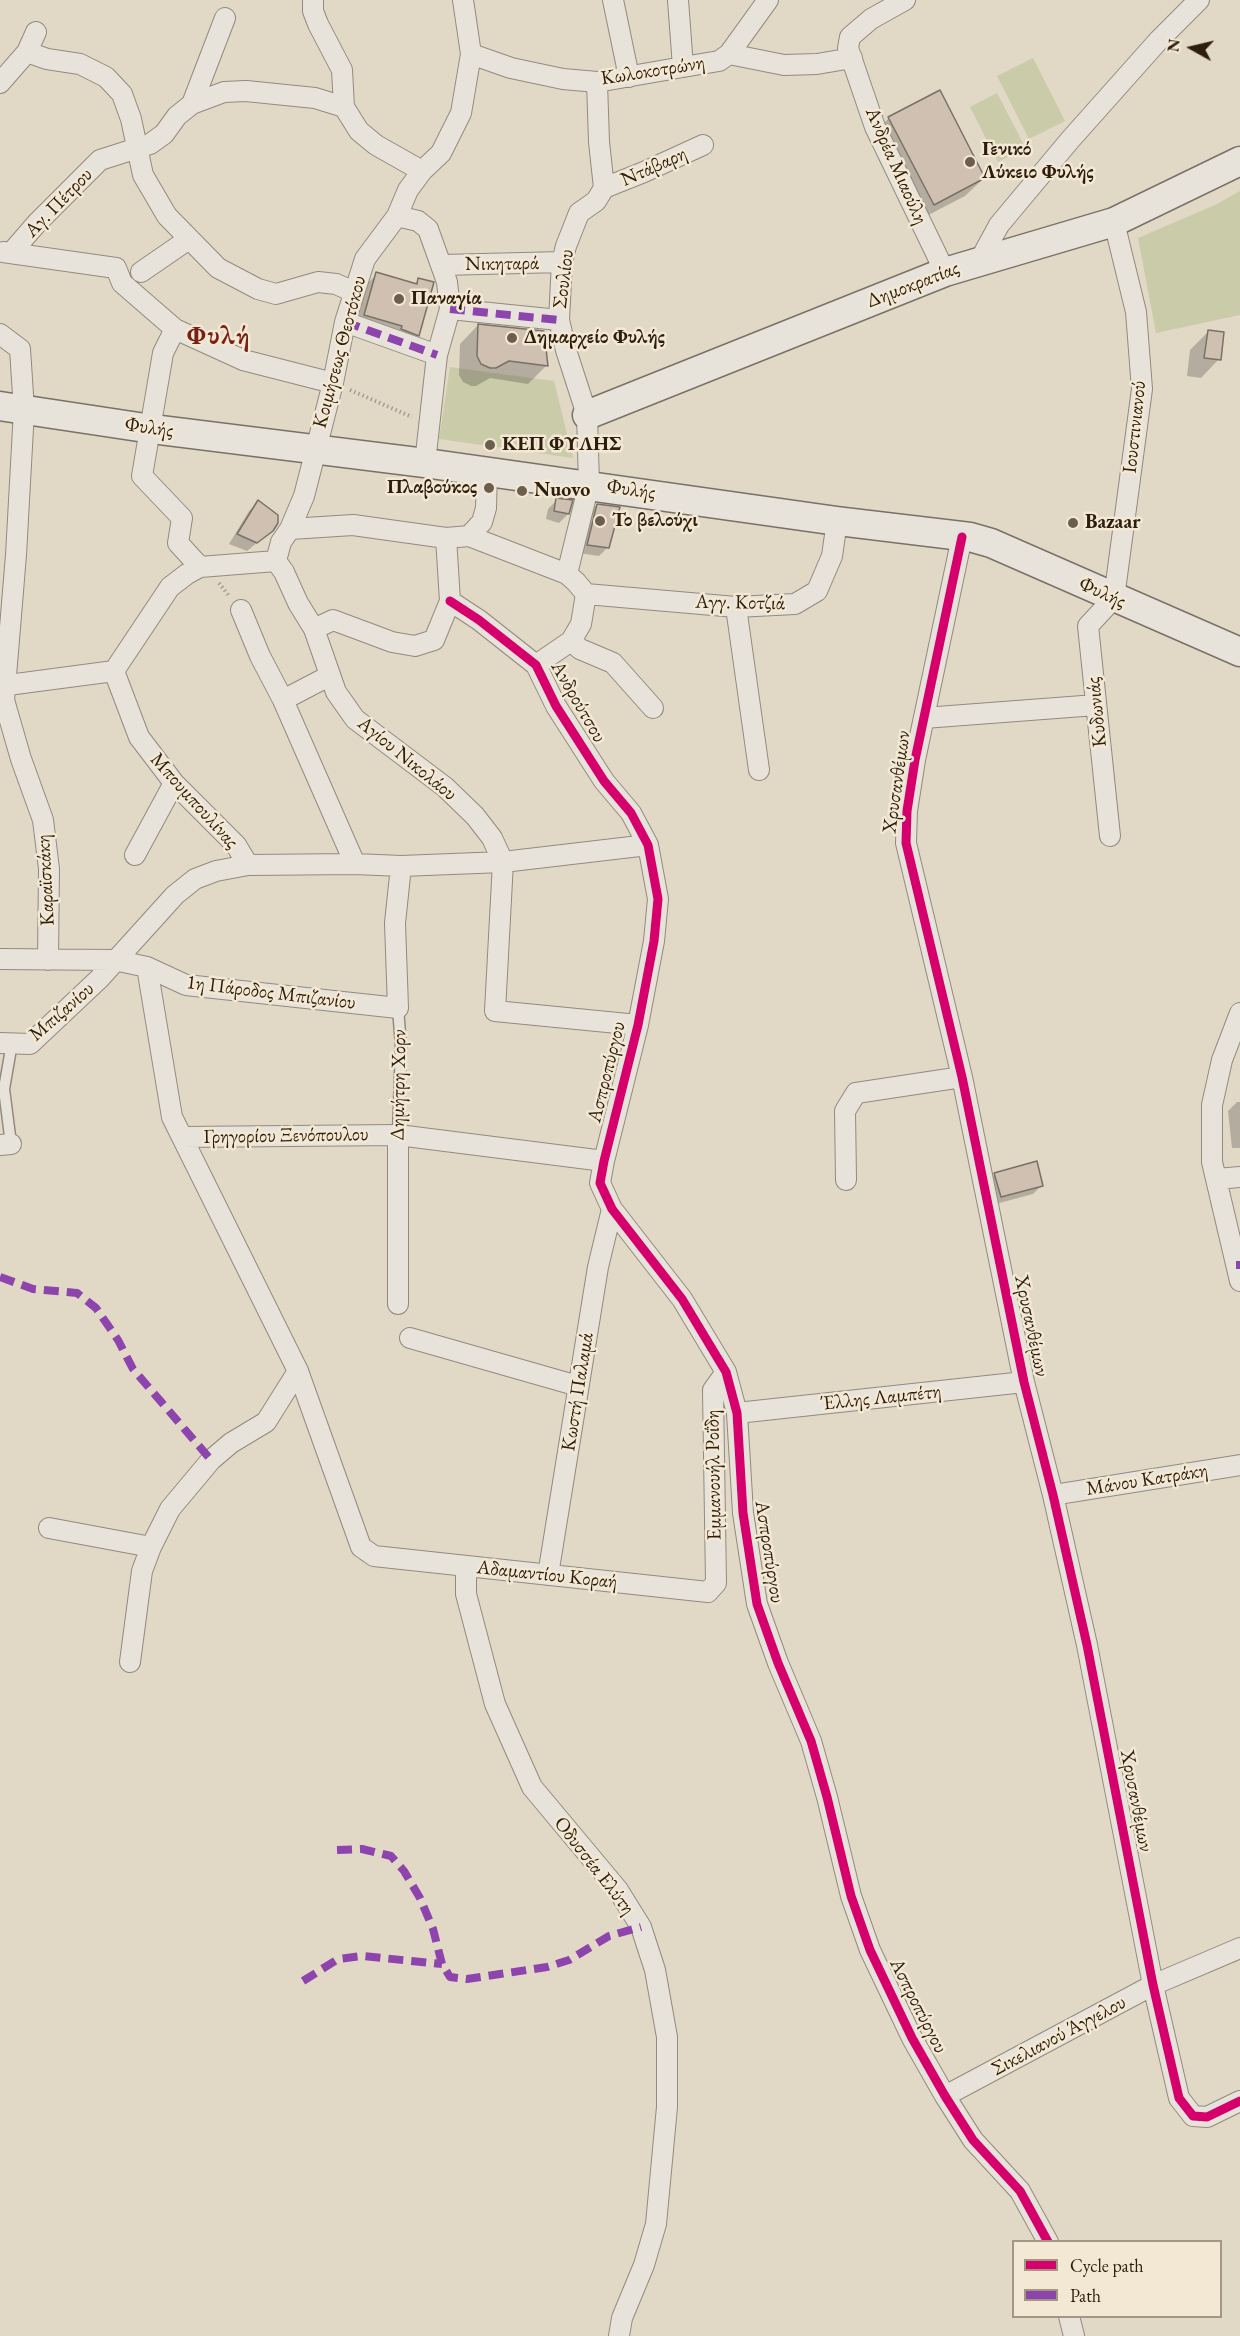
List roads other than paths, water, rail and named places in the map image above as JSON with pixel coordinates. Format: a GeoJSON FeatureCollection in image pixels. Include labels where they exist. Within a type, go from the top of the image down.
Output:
{"type":"FeatureCollection","features":[{"type":"Feature","properties":{"kind":"main road","name":"Δημοκρατίας"},"geometry":{"type":"LineString","coordinates":[[587,415],[945,272],[1114,222],[1240,161]]}},
{"type":"Feature","properties":{"kind":"main road","name":"Φυλής"},"geometry":{"type":"LineString","coordinates":[[12,408],[152,429],[589,484],[837,521],[970,537],[991,543],[1240,652]]}},
{"type":"Feature","properties":{"kind":"street"},"geometry":{"type":"LineString","coordinates":[[313,0],[313,11],[318,24],[342,70],[344,107],[359,131],[376,145],[422,171]]}},
{"type":"Feature","properties":{"kind":"street","name":"Κοιμήσεως Θεοτόκου"},"geometry":{"type":"LineString","coordinates":[[315,448],[333,382],[345,322],[365,259],[397,216],[408,190],[422,171],[441,153],[461,113],[471,54],[463,0]]}},
{"type":"Feature","properties":{"kind":"street"},"geometry":{"type":"LineString","coordinates":[[613,0],[629,77]]}},
{"type":"Feature","properties":{"kind":"street"},"geometry":{"type":"LineString","coordinates":[[678,0],[683,67]]}},
{"type":"Feature","properties":{"kind":"street"},"geometry":{"type":"LineString","coordinates":[[768,0],[729,54],[784,65],[817,64],[852,58],[848,48],[850,37],[871,19],[905,0]]}},
{"type":"Feature","properties":{"kind":"street"},"geometry":{"type":"LineString","coordinates":[[980,260],[999,225],[1070,140],[1159,40],[1199,0]]}},
{"type":"Feature","properties":{"kind":"street"},"geometry":{"type":"LineString","coordinates":[[192,104],[225,18]]}},
{"type":"Feature","properties":{"kind":"street"},"geometry":{"type":"LineString","coordinates":[[0,83],[27,52],[36,33]]}},
{"type":"Feature","properties":{"kind":"street"},"geometry":{"type":"LineString","coordinates":[[27,52],[47,59],[80,64],[106,77],[122,94],[143,175],[167,216],[218,268],[258,289],[276,294],[318,282],[336,284],[354,292]]}},
{"type":"Feature","properties":{"kind":"street","name":"Κωλοκοτρώνη"},"geometry":{"type":"LineString","coordinates":[[471,54],[521,70],[563,79],[597,82],[719,61],[729,54]]}},
{"type":"Feature","properties":{"kind":"street","name":"Ανδρέα Μιαούλη"},"geometry":{"type":"LineString","coordinates":[[852,58],[875,127],[945,272]]}},
{"type":"Feature","properties":{"kind":"street"},"geometry":{"type":"LineString","coordinates":[[597,82],[599,142],[604,188]]}},
{"type":"Feature","properties":{"kind":"street","name":"Αγ. Πέτρου"},"geometry":{"type":"LineString","coordinates":[[6,253],[100,160],[150,144],[164,134],[177,116],[192,104],[224,92],[246,91],[315,98],[344,107]]}},
{"type":"Feature","properties":{"kind":"street","name":"Ντάβαρη"},"geometry":{"type":"LineString","coordinates":[[604,188],[703,145]]}},
{"type":"Feature","properties":{"kind":"street","name":"Σουλίου"},"geometry":{"type":"LineString","coordinates":[[567,574],[589,484],[587,415],[559,320],[562,262],[579,213],[596,201],[604,188]]}},
{"type":"Feature","properties":{"kind":"street"},"geometry":{"type":"LineString","coordinates":[[397,216],[418,220],[428,229],[447,282],[450,309],[437,356],[425,463]]}},
{"type":"Feature","properties":{"kind":"street","name":"Ιουστινιανού"},"geometry":{"type":"LineString","coordinates":[[1114,222],[1136,312],[1142,389],[1114,598]]}},
{"type":"Feature","properties":{"kind":"street"},"geometry":{"type":"LineString","coordinates":[[141,272],[189,239]]}},
{"type":"Feature","properties":{"kind":"street"},"geometry":{"type":"LineString","coordinates":[[6,253],[116,268],[122,282],[175,329],[243,360],[333,382]]}},
{"type":"Feature","properties":{"kind":"street","name":"Νικηταρά"},"geometry":{"type":"LineString","coordinates":[[442,265],[562,262]]}},
{"type":"Feature","properties":{"kind":"street"},"geometry":{"type":"LineString","coordinates":[[450,309],[559,320]]}},
{"type":"Feature","properties":{"kind":"street"},"geometry":{"type":"LineString","coordinates":[[345,322],[437,356]]}},
{"type":"Feature","properties":{"kind":"street"},"geometry":{"type":"LineString","coordinates":[[175,329],[163,353],[152,429],[142,476],[182,518],[178,543],[197,569]]}},
{"type":"Feature","properties":{"kind":"street","name":"Καραϊσκάκη"},"geometry":{"type":"LineString","coordinates":[[0,334],[20,349],[12,408],[16,555],[2,685],[21,759],[43,820],[49,869],[48,960]]}},
{"type":"Feature","properties":{"kind":"street"},"geometry":{"type":"LineString","coordinates":[[2,685],[114,671],[170,587],[197,569],[276,561],[281,542],[290,529],[304,496],[315,448]]}},
{"type":"Feature","properties":{"kind":"street"},"geometry":{"type":"LineString","coordinates":[[469,537],[482,522],[486,508],[487,472]]}},
{"type":"Feature","properties":{"kind":"street","name":"Αγγ. Κοτζιά"},"geometry":{"type":"LineString","coordinates":[[586,594],[736,607],[795,604],[817,591],[832,556],[837,521]]}},
{"type":"Feature","properties":{"kind":"street"},"geometry":{"type":"LineString","coordinates":[[290,529],[353,525],[447,538],[469,537],[567,574],[586,594],[581,624],[571,641],[536,665]]}},
{"type":"Feature","properties":{"kind":"street","name":"Χρυσανθέμων"},"geometry":{"type":"LineString","coordinates":[[962,537],[924,718],[907,811],[906,843],[962,1077],[1024,1382],[1088,1645],[1153,1985],[1179,2098],[1193,2116],[1207,2117],[1240,2101]]}},
{"type":"Feature","properties":{"kind":"street"},"geometry":{"type":"LineString","coordinates":[[314,629],[333,620],[392,642],[415,646],[434,640],[450,601],[447,538]]}},
{"type":"Feature","properties":{"kind":"street","name":"Αγίου Νικολάου"},"geometry":{"type":"LineString","coordinates":[[276,561],[314,629],[336,692],[355,719],[446,787],[476,816],[492,838],[503,862],[495,1011],[638,1025]]}},
{"type":"Feature","properties":{"kind":"street","name":"Κυδωνιάς"},"geometry":{"type":"LineString","coordinates":[[1110,836],[1088,626],[1114,598]]}},
{"type":"Feature","properties":{"kind":"street","name":"Ανδρούτσου"},"geometry":{"type":"LineString","coordinates":[[450,601],[479,620],[536,665],[556,706],[604,781],[631,813],[648,845]]}},
{"type":"Feature","properties":{"kind":"street"},"geometry":{"type":"LineString","coordinates":[[736,607],[759,770]]}},
{"type":"Feature","properties":{"kind":"street"},"geometry":{"type":"LineString","coordinates":[[242,610],[260,656],[283,700],[355,864]]}},
{"type":"Feature","properties":{"kind":"street"},"geometry":{"type":"LineString","coordinates":[[571,641],[580,649],[613,663],[653,708]]}},
{"type":"Feature","properties":{"kind":"street","name":"Μπουμπουλίνας"},"geometry":{"type":"LineString","coordinates":[[114,671],[139,737],[174,783],[236,845],[248,865]]}},
{"type":"Feature","properties":{"kind":"street"},"geometry":{"type":"LineString","coordinates":[[283,700],[329,675]]}},
{"type":"Feature","properties":{"kind":"street"},"geometry":{"type":"LineString","coordinates":[[924,718],[1096,705]]}},
{"type":"Feature","properties":{"kind":"street"},"geometry":{"type":"LineString","coordinates":[[135,855],[174,783]]}},
{"type":"Feature","properties":{"kind":"street","name":"Μπιζανίου"},"geometry":{"type":"LineString","coordinates":[[6,1043],[30,1044],[99,980],[114,960],[175,895],[195,879],[216,871],[248,865],[401,866],[503,862],[648,845]]}},
{"type":"Feature","properties":{"kind":"street","name":"Ασπροπύργου"},"geometry":{"type":"LineString","coordinates":[[648,845],[658,899],[654,941],[638,1025],[600,1183],[612,1209],[682,1299],[726,1372],[737,1413],[743,1513],[757,1604],[778,1663],[811,1741],[851,1896],[870,1950],[912,2038],[945,2097],[973,2140],[1020,2191],[1047,2240]]}},
{"type":"Feature","properties":{"kind":"street","name":"Δημήτρη Χορν"},"geometry":{"type":"LineString","coordinates":[[398,1008],[395,922],[401,866]]}},
{"type":"Feature","properties":{"kind":"street","name":"1η Πάροδος Μπιζανίου"},"geometry":{"type":"LineString","coordinates":[[0,959],[114,960],[147,967],[186,985],[398,1008]]}},
{"type":"Feature","properties":{"kind":"street"},"geometry":{"type":"LineString","coordinates":[[130,1662],[142,1571],[170,1509],[211,1460],[231,1443],[266,1422],[298,1371],[172,1117],[147,967]]}},
{"type":"Feature","properties":{"kind":"street"},"geometry":{"type":"LineString","coordinates":[[1239,1270],[1212,1162],[1212,1105],[1222,1060],[1240,1013]]}},
{"type":"Feature","properties":{"kind":"street"},"geometry":{"type":"LineString","coordinates":[[846,1180],[846,1112],[856,1094],[962,1077]]}},
{"type":"Feature","properties":{"kind":"street","name":"Δημήτρη Χορν"},"geometry":{"type":"LineString","coordinates":[[398,1134],[398,1304]]}},
{"type":"Feature","properties":{"kind":"street","name":"Γρηγορίου Ξενόπουλου"},"geometry":{"type":"LineString","coordinates":[[182,1137],[398,1134],[604,1161]]}},
{"type":"Feature","properties":{"kind":"street"},"geometry":{"type":"LineString","coordinates":[[1216,1179],[1240,1177]]}},
{"type":"Feature","properties":{"kind":"street","name":"Κωστή Παλαμά"},"geometry":{"type":"LineString","coordinates":[[548,1575],[598,1267],[612,1209]]}},
{"type":"Feature","properties":{"kind":"street"},"geometry":{"type":"LineString","coordinates":[[410,1338],[578,1386]]}},
{"type":"Feature","properties":{"kind":"street","name":"Αδαμαντίου Κοραή"},"geometry":{"type":"LineString","coordinates":[[298,1371],[361,1547],[374,1556],[708,1592],[716,1583]]}},
{"type":"Feature","properties":{"kind":"street","name":"Εμμανουήλ Ροΐδη"},"geometry":{"type":"LineString","coordinates":[[716,1583],[713,1390],[726,1372]]}},
{"type":"Feature","properties":{"kind":"street","name":"Έλλης Λαμπέτη"},"geometry":{"type":"LineString","coordinates":[[737,1413],[1024,1382]]}},
{"type":"Feature","properties":{"kind":"street","name":"Μάνου Κατράκη"},"geometry":{"type":"LineString","coordinates":[[1053,1495],[1240,1465]]}},
{"type":"Feature","properties":{"kind":"street"},"geometry":{"type":"LineString","coordinates":[[49,1528],[151,1547]]}},
{"type":"Feature","properties":{"kind":"street","name":"Οδυσσέα Ελύτη"},"geometry":{"type":"LineString","coordinates":[[466,1566],[466,1594],[495,1704],[532,1787],[618,1890],[640,1927],[655,1970],[667,2037],[667,2107],[656,2224],[644,2265],[620,2327]]}},
{"type":"Feature","properties":{"kind":"street","name":"Σικελιανού Άγγελου"},"geometry":{"type":"LineString","coordinates":[[945,2097],[1153,1985],[1240,1948]]}},
{"type":"Feature","properties":{"kind":"street"},"geometry":{"type":"LineString","coordinates":[[1070,2318],[1074,2336]]}},
{"type":"Feature","properties":{"kind":"lane","name":"Δημήτρη Χορν"},"geometry":{"type":"LineString","coordinates":[[398,1008],[401,1046],[398,1134]]}},
{"type":"Feature","properties":{"kind":"lane"},"geometry":{"type":"LineString","coordinates":[[5,1145],[6,1043]]}},
{"type":"Feature","properties":{"kind":"place","name":"Γενικό Λύκειο Φυλής"},"geometry":{"type":"Point","coordinates":[970,162]}},
{"type":"Feature","properties":{"kind":"place","name":"Παναγία"},"geometry":{"type":"Point","coordinates":[399,299]}},
{"type":"Feature","properties":{"kind":"place","name":"Δημαρχείο Φυλής"},"geometry":{"type":"Point","coordinates":[512,338]}},
{"type":"Feature","properties":{"kind":"place","name":"ΚΕΠ ΦΥΛΗΣ"},"geometry":{"type":"Point","coordinates":[490,445]}},
{"type":"Feature","properties":{"kind":"place","name":"Πλαβούκος"},"geometry":{"type":"Point","coordinates":[489,488]}},
{"type":"Feature","properties":{"kind":"place","name":"Nuovo"},"geometry":{"type":"Point","coordinates":[522,491]}},
{"type":"Feature","properties":{"kind":"place","name":"Το βελούχι"},"geometry":{"type":"Point","coordinates":[600,521]}},
{"type":"Feature","properties":{"kind":"place","name":"Bazaar"},"geometry":{"type":"Point","coordinates":[1073,523]}},
{"type":"Feature","properties":{"kind":"district","name":"Φυλή"},"geometry":{"type":"Point","coordinates":[219,337]}}]}
